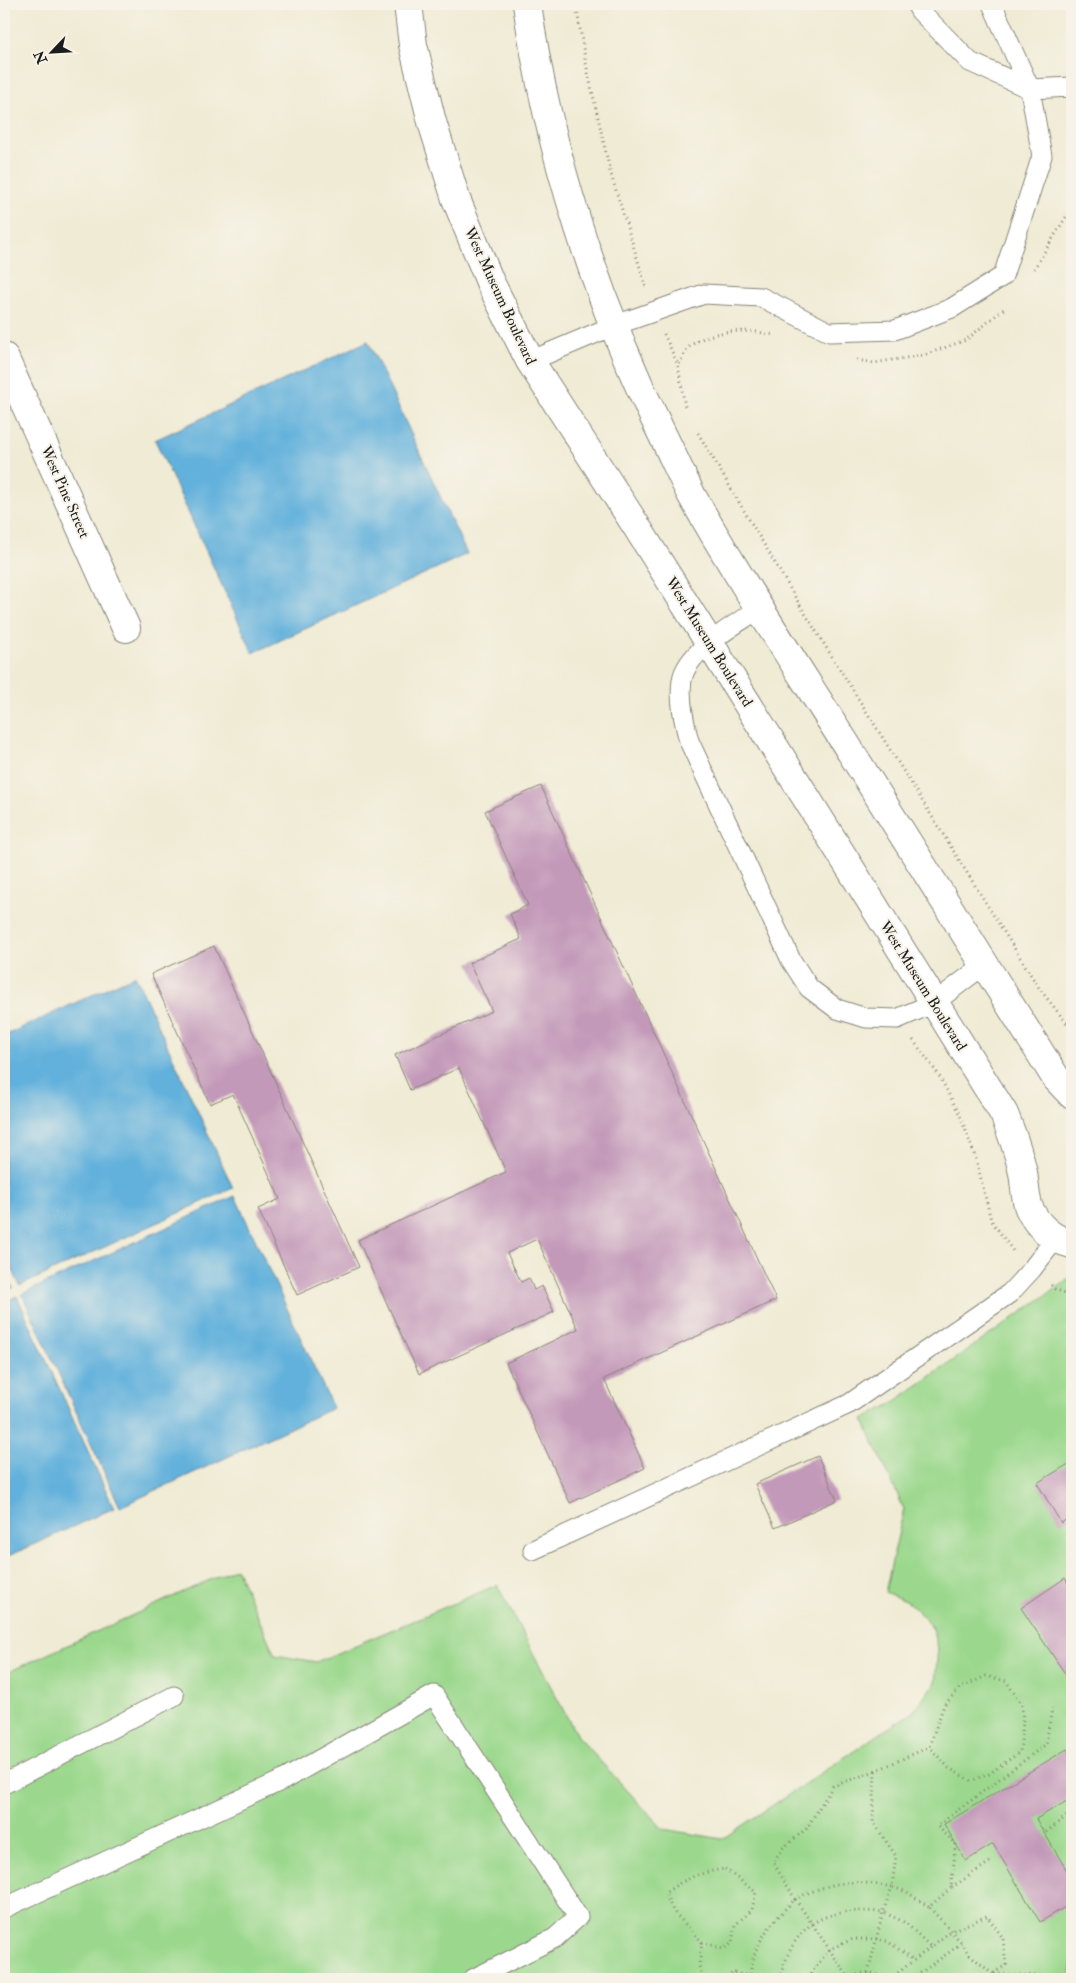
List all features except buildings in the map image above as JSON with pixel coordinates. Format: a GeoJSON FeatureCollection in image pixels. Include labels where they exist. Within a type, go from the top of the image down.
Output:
{"type":"FeatureCollection","features":[{"type":"Feature","properties":{"kind":"street","name":"West Museum Boulevard"},"geometry":{"type":"LineString","coordinates":[[408,4],[413,45],[432,122],[456,199],[490,282],[530,361],[635,524],[1004,1114],[1014,1140],[1023,1174],[1028,1207],[1038,1224],[1064,1241]]}},
{"type":"Feature","properties":{"kind":"street"},"geometry":{"type":"LineString","coordinates":[[527,4],[532,44],[550,125],[578,224],[613,326],[646,401],[692,495],[760,608],[1056,1078],[1072,1095]]}},
{"type":"Feature","properties":{"kind":"street","name":"West Pine Street"},"geometry":{"type":"LineString","coordinates":[[4,357],[12,398],[126,628]]}},
{"type":"Feature","properties":{"kind":"lane"},"geometry":{"type":"LineString","coordinates":[[916,4],[970,62],[1030,88],[1072,87]]}},
{"type":"Feature","properties":{"kind":"lane"},"geometry":{"type":"LineString","coordinates":[[530,361],[613,326],[704,294],[761,297],[829,332],[895,330],[952,308],[1003,276],[1042,156],[1030,88],[992,4]]}},
{"type":"Feature","properties":{"kind":"lane"},"geometry":{"type":"LineString","coordinates":[[760,608],[709,643],[690,662],[682,680],[682,716],[689,741],[791,960],[809,988],[837,1009],[866,1018],[897,1019],[934,1003],[985,964]]}},
{"type":"Feature","properties":{"kind":"lane"},"geometry":{"type":"LineString","coordinates":[[532,1550],[849,1404],[1010,1292],[1032,1269],[1064,1241]]}},
{"type":"Feature","properties":{"kind":"lane"},"geometry":{"type":"LineString","coordinates":[[4,1908],[285,1779],[434,1695],[578,1917],[555,1938],[473,1979]]}},
{"type":"Feature","properties":{"kind":"lane"},"geometry":{"type":"LineString","coordinates":[[4,1784],[174,1696]]}},
{"type":"Feature","properties":{"kind":"path"},"geometry":{"type":"LineString","coordinates":[[576,4],[585,59],[610,171],[654,311],[678,365],[686,412]]}},
{"type":"Feature","properties":{"kind":"path"},"geometry":{"type":"LineString","coordinates":[[696,429],[801,607],[1039,988],[1072,1030]]}},
{"type":"Feature","properties":{"kind":"path"},"geometry":{"type":"LineString","coordinates":[[897,1019],[938,1074],[960,1115],[976,1159],[991,1220],[1015,1254],[1055,1289],[1072,1296]]}},
{"type":"Feature","properties":{"kind":"path"},"geometry":{"type":"LineString","coordinates":[[884,1979],[868,1972],[848,1978],[773,1862],[783,1848],[806,1829],[832,1786],[876,1772],[928,1747],[944,1705],[960,1688],[986,1676],[1006,1681],[1022,1705],[1023,1723],[1020,1752],[989,1774],[971,1781],[949,1768],[928,1747]]}},
{"type":"Feature","properties":{"kind":"path"},"geometry":{"type":"LineString","coordinates":[[951,1888],[956,1844],[937,1826],[1046,1744],[1052,1708]]}},
{"type":"Feature","properties":{"kind":"path"},"geometry":{"type":"LineString","coordinates":[[868,1972],[892,1887],[896,1856],[873,1822],[876,1772]]}},
{"type":"Feature","properties":{"kind":"path"},"geometry":{"type":"LineString","coordinates":[[1046,1832],[1070,1813],[1072,1794]]}},
{"type":"Feature","properties":{"kind":"path"},"geometry":{"type":"LineString","coordinates":[[929,1907],[951,1888],[990,1862]]}},
{"type":"Feature","properties":{"kind":"path"},"geometry":{"type":"LineString","coordinates":[[725,1869],[756,1892],[752,1910],[735,1925],[732,1943],[722,1949],[702,1942],[673,1911],[665,1893],[682,1880],[707,1871],[725,1869]]}},
{"type":"Feature","properties":{"kind":"path"},"geometry":{"type":"LineString","coordinates":[[750,1978],[754,1955],[766,1930],[796,1899],[817,1889],[843,1882],[865,1882],[907,1892],[929,1907],[962,1943],[968,1953],[998,1979]]}},
{"type":"Feature","properties":{"kind":"path"},"geometry":{"type":"LineString","coordinates":[[780,1979],[784,1960],[799,1936],[812,1923],[828,1915],[849,1910],[884,1912],[906,1923],[931,1947]]}},
{"type":"Feature","properties":{"kind":"path"},"geometry":{"type":"LineString","coordinates":[[890,1979],[951,1932],[986,1916],[1003,1938],[1006,1965],[992,1974]]}},
{"type":"Feature","properties":{"kind":"path"},"geometry":{"type":"LineString","coordinates":[[809,1979],[810,1973],[830,1949],[852,1939],[887,1941],[914,1960]]}},
{"type":"Feature","properties":{"kind":"path"},"geometry":{"type":"LineString","coordinates":[[702,1942],[699,1966],[703,1979]]}},
{"type":"Feature","properties":{"kind":"path"},"geometry":{"type":"LineString","coordinates":[[912,1979],[962,1943]]}},
{"type":"Feature","properties":{"kind":"path"},"geometry":{"type":"LineString","coordinates":[[729,1979],[732,1972],[750,1978],[762,1979]]}},
{"type":"Feature","properties":{"kind":"path"},"geometry":{"type":"LineString","coordinates":[[992,1974],[1072,1976]]}},
{"type":"Feature","properties":{"kind":"green space"},"geometry":{"type":"Polygon","coordinates":[[[1072,1277],[1072,1979],[4,1979],[4,1674],[236,1568],[275,1655],[316,1662],[497,1585],[577,1736],[663,1829],[722,1839],[914,1711],[935,1682],[938,1648],[930,1623],[908,1602],[885,1592],[904,1509],[863,1419],[890,1405],[1072,1277]]]}},
{"type":"Feature","properties":{"kind":"water"},"geometry":{"type":"Polygon","coordinates":[[[368,341],[467,554],[253,653],[155,440],[368,341]]]}},
{"type":"Feature","properties":{"kind":"water"},"geometry":{"type":"Polygon","coordinates":[[[135,975],[233,1188],[20,1286],[4,1251],[4,1036],[135,975]]]}},
{"type":"Feature","properties":{"kind":"water"},"geometry":{"type":"Polygon","coordinates":[[[235,1196],[333,1408],[120,1507],[22,1294],[235,1196]]]}},
{"type":"Feature","properties":{"kind":"water"},"geometry":{"type":"Polygon","coordinates":[[[4,1268],[13,1288],[4,1293],[4,1268]]]}},
{"type":"Feature","properties":{"kind":"water"},"geometry":{"type":"Polygon","coordinates":[[[17,1296],[114,1508],[4,1558],[4,1302],[17,1296]]]}}]}
